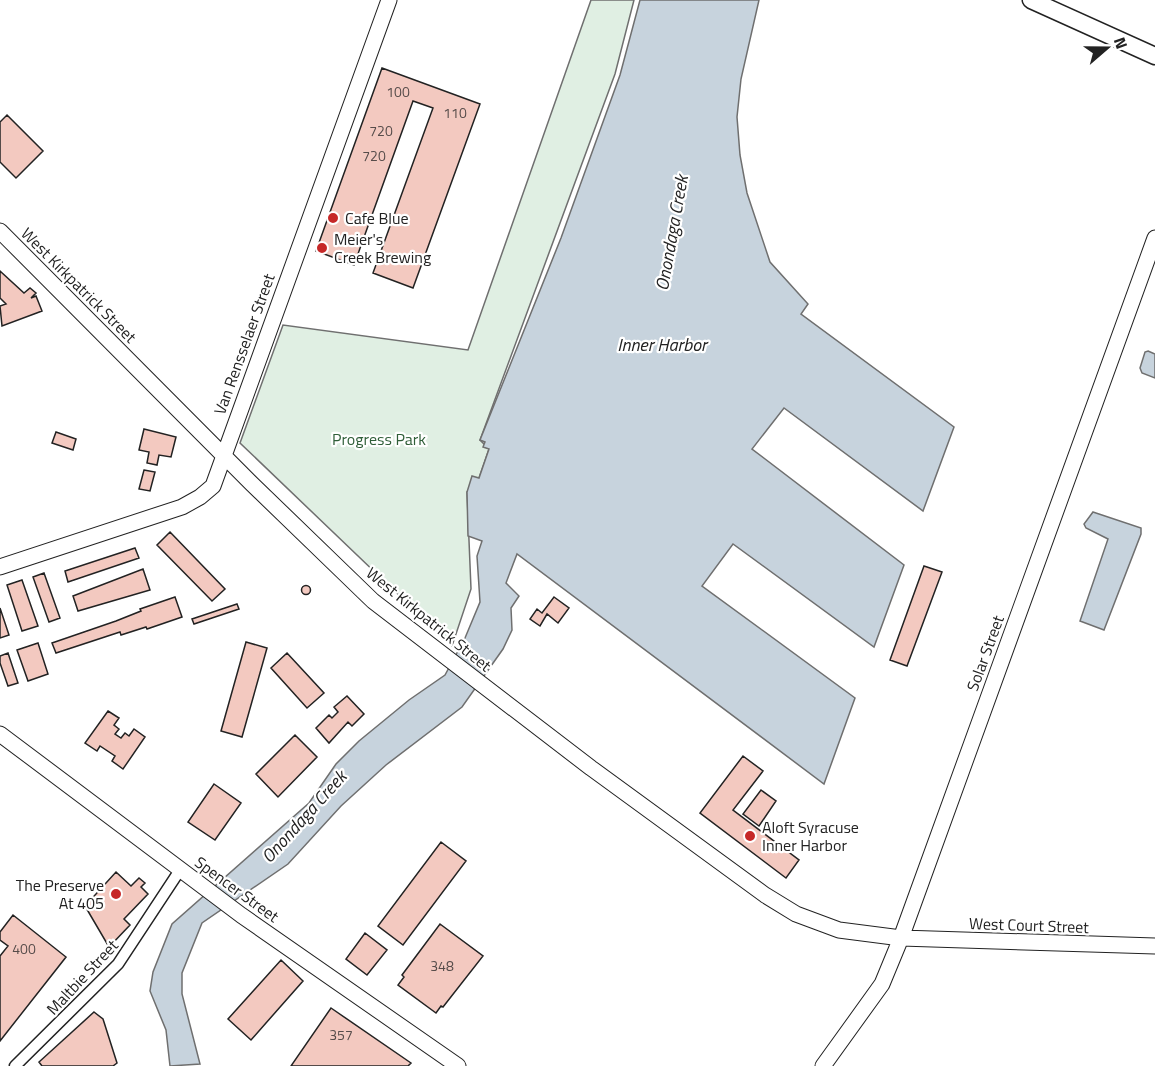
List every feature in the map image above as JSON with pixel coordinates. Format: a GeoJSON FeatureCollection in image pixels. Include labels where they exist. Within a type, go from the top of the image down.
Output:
{"type":"FeatureCollection","features":[{"type":"Feature","properties":{"kind":"main road"},"geometry":{"type":"LineString","coordinates":[[1031,0],[1155,56]]}},
{"type":"Feature","properties":{"kind":"street","name":"Van Rensselaer Street"},"geometry":{"type":"LineString","coordinates":[[0,567],[183,507],[200,498],[213,486],[222,454],[389,0]]}},
{"type":"Feature","properties":{"kind":"street","name":"West Kirkpatrick Street"},"geometry":{"type":"LineString","coordinates":[[0,231],[222,454],[374,601],[446,658],[765,896],[796,914],[839,930],[901,938]]}},
{"type":"Feature","properties":{"kind":"street","name":"Solar Street"},"geometry":{"type":"LineString","coordinates":[[823,1066],[882,984],[901,938],[1155,238]]}},
{"type":"Feature","properties":{"kind":"street","name":"Spencer Street"},"geometry":{"type":"LineString","coordinates":[[0,734],[106,811],[195,881],[458,1066]]}},
{"type":"Feature","properties":{"kind":"street","name":"Maltbie Street"},"geometry":{"type":"LineString","coordinates":[[15,1066],[118,964],[180,870]]}},
{"type":"Feature","properties":{"kind":"street","name":"West Court Street"},"geometry":{"type":"LineString","coordinates":[[901,938],[1155,946]]}},
{"type":"Feature","properties":{"kind":"green space","name":"Progress Park"},"geometry":{"type":"Polygon","coordinates":[[[591,0],[634,0],[615,74],[480,440],[489,449],[479,478],[467,492],[471,589],[452,646],[240,443],[283,325],[468,350],[591,0]]]}},
{"type":"Feature","properties":{"kind":"water","name":"Inner Harbor"},"geometry":{"type":"Polygon","coordinates":[[[640,0],[759,0],[741,79],[737,117],[740,155],[747,193],[770,262],[808,304],[801,314],[954,427],[923,511],[784,408],[752,449],[904,565],[874,647],[733,544],[702,586],[855,698],[824,784],[517,554],[506,583],[519,596],[511,608],[512,630],[503,649],[462,707],[386,765],[341,806],[288,864],[202,923],[182,973],[182,994],[200,1064],[170,1066],[166,1030],[150,991],[153,972],[172,924],[309,803],[336,764],[359,741],[409,700],[445,675],[465,638],[480,602],[477,556],[482,541],[468,536],[467,492],[472,476],[479,478],[489,449],[483,447],[485,442],[480,440],[561,238],[620,75],[640,0]]]}},
{"type":"Feature","properties":{"kind":"water"},"geometry":{"type":"Polygon","coordinates":[[[1145,352],[1155,354],[1155,378],[1142,373],[1140,368],[1145,352]]]}},
{"type":"Feature","properties":{"kind":"water"},"geometry":{"type":"Polygon","coordinates":[[[1093,512],[1141,528],[1141,534],[1104,630],[1080,621],[1108,539],[1086,528],[1084,524],[1093,512]]]}},
{"type":"Feature","properties":{"kind":"building"},"geometry":{"type":"Polygon","coordinates":[[[382,68],[480,104],[413,288],[373,273],[433,108],[413,101],[354,265],[316,251],[382,68]]]}},
{"type":"Feature","properties":{"kind":"building"},"geometry":{"type":"Polygon","coordinates":[[[7,115],[43,151],[16,178],[0,162],[0,122],[7,115]]]}},
{"type":"Feature","properties":{"kind":"building"},"geometry":{"type":"Polygon","coordinates":[[[0,271],[24,293],[30,288],[36,293],[31,298],[36,296],[42,311],[2,326],[0,306],[6,304],[0,298],[0,271]]]}},
{"type":"Feature","properties":{"kind":"building"},"geometry":{"type":"Polygon","coordinates":[[[144,429],[176,437],[171,457],[159,455],[157,465],[147,463],[149,452],[139,450],[144,429]]]}},
{"type":"Feature","properties":{"kind":"building"},"geometry":{"type":"Polygon","coordinates":[[[56,432],[76,439],[73,450],[52,443],[56,432]]]}},
{"type":"Feature","properties":{"kind":"building"},"geometry":{"type":"Polygon","coordinates":[[[144,470],[155,472],[150,491],[139,489],[144,470]]]}},
{"type":"Feature","properties":{"kind":"building"},"geometry":{"type":"Polygon","coordinates":[[[170,532],[225,589],[212,601],[157,545],[170,532]]]}},
{"type":"Feature","properties":{"kind":"building"},"geometry":{"type":"Polygon","coordinates":[[[135,548],[139,558],[68,582],[65,571],[135,548]]]}},
{"type":"Feature","properties":{"kind":"building"},"geometry":{"type":"Polygon","coordinates":[[[924,566],[942,572],[907,666],[890,660],[924,566]]]}},
{"type":"Feature","properties":{"kind":"building"},"geometry":{"type":"Polygon","coordinates":[[[143,569],[150,590],[78,611],[73,596],[143,569]]]}},
{"type":"Feature","properties":{"kind":"building"},"geometry":{"type":"Polygon","coordinates":[[[44,573],[60,618],[49,622],[33,577],[44,573]]]}},
{"type":"Feature","properties":{"kind":"building"},"geometry":{"type":"Polygon","coordinates":[[[22,580],[38,626],[22,631],[7,585],[22,580]]]}},
{"type":"Feature","properties":{"kind":"building"},"geometry":{"type":"Polygon","coordinates":[[[306,585],[311,590],[306,595],[301,590],[306,585]]]}},
{"type":"Feature","properties":{"kind":"building"},"geometry":{"type":"Polygon","coordinates":[[[175,597],[182,617],[147,629],[146,627],[121,635],[120,632],[56,653],[52,643],[116,621],[141,611],[140,609],[175,597]]]}},
{"type":"Feature","properties":{"kind":"building"},"geometry":{"type":"Polygon","coordinates":[[[554,597],[569,608],[558,623],[547,614],[540,626],[530,619],[537,609],[542,613],[554,597]]]}},
{"type":"Feature","properties":{"kind":"building"},"geometry":{"type":"Polygon","coordinates":[[[237,604],[239,609],[194,624],[192,619],[237,604]]]}},
{"type":"Feature","properties":{"kind":"building"},"geometry":{"type":"Polygon","coordinates":[[[0,608],[9,635],[0,638],[0,608]]]}},
{"type":"Feature","properties":{"kind":"building"},"geometry":{"type":"Polygon","coordinates":[[[246,642],[267,648],[242,737],[221,731],[246,642]]]}},
{"type":"Feature","properties":{"kind":"building"},"geometry":{"type":"Polygon","coordinates":[[[38,643],[48,674],[28,681],[17,650],[38,643]]]}},
{"type":"Feature","properties":{"kind":"building"},"geometry":{"type":"Polygon","coordinates":[[[8,653],[18,683],[8,686],[0,663],[0,656],[8,653]]]}},
{"type":"Feature","properties":{"kind":"building"},"geometry":{"type":"Polygon","coordinates":[[[287,653],[324,693],[307,708],[271,668],[287,653]]]}},
{"type":"Feature","properties":{"kind":"building"},"geometry":{"type":"Polygon","coordinates":[[[347,696],[364,714],[352,726],[348,722],[329,743],[316,728],[329,715],[332,718],[338,712],[334,707],[347,696]]]}},
{"type":"Feature","properties":{"kind":"building"},"geometry":{"type":"Polygon","coordinates":[[[108,711],[119,718],[114,725],[119,729],[115,734],[121,738],[125,733],[129,736],[134,729],[145,737],[123,769],[112,761],[115,756],[100,746],[97,751],[85,743],[108,711]]]}},
{"type":"Feature","properties":{"kind":"building"},"geometry":{"type":"Polygon","coordinates":[[[295,735],[317,757],[278,797],[256,774],[295,735]]]}},
{"type":"Feature","properties":{"kind":"building","name":"Aloft Syracuse Inner Harbor"},"geometry":{"type":"Polygon","coordinates":[[[743,756],[763,771],[733,810],[799,860],[786,878],[700,813],[743,756]]]}},
{"type":"Feature","properties":{"kind":"building"},"geometry":{"type":"Polygon","coordinates":[[[214,784],[241,803],[215,840],[188,822],[214,784]]]}},
{"type":"Feature","properties":{"kind":"building"},"geometry":{"type":"Polygon","coordinates":[[[761,790],[776,801],[759,826],[743,814],[761,790]]]}},
{"type":"Feature","properties":{"kind":"building"},"geometry":{"type":"Polygon","coordinates":[[[441,842],[466,861],[403,945],[378,926],[441,842]]]}},
{"type":"Feature","properties":{"kind":"building"},"geometry":{"type":"Polygon","coordinates":[[[116,872],[131,886],[139,878],[145,883],[141,887],[148,894],[124,919],[130,925],[109,947],[85,906],[116,872]]]}},
{"type":"Feature","properties":{"kind":"building"},"geometry":{"type":"Polygon","coordinates":[[[13,915],[66,957],[0,1041],[0,956],[8,946],[0,940],[0,932],[13,915]]]}},
{"type":"Feature","properties":{"kind":"building"},"geometry":{"type":"Polygon","coordinates":[[[440,924],[483,956],[436,1013],[398,985],[404,977],[402,975],[440,924]]]}},
{"type":"Feature","properties":{"kind":"building"},"geometry":{"type":"Polygon","coordinates":[[[365,933],[387,950],[367,975],[346,959],[365,933]]]}},
{"type":"Feature","properties":{"kind":"building"},"geometry":{"type":"Polygon","coordinates":[[[281,960],[303,981],[251,1040],[228,1019],[281,960]]]}},
{"type":"Feature","properties":{"kind":"building"},"geometry":{"type":"Polygon","coordinates":[[[331,1008],[411,1063],[408,1066],[291,1066],[331,1008]]]}},
{"type":"Feature","properties":{"kind":"building"},"geometry":{"type":"Polygon","coordinates":[[[94,1012],[103,1019],[117,1063],[113,1066],[42,1066],[39,1062],[94,1012]]]}},
{"type":"Feature","properties":{"kind":"place","name":"Cafe Blue"},"geometry":{"type":"Point","coordinates":[333,218]}},
{"type":"Feature","properties":{"kind":"place","name":"Meier's Creek Brewing"},"geometry":{"type":"Point","coordinates":[322,248]}},
{"type":"Feature","properties":{"kind":"place","name":"Aloft Syracuse Inner Harbor"},"geometry":{"type":"Point","coordinates":[750,836]}},
{"type":"Feature","properties":{"kind":"place","name":"The Preserve At 405"},"geometry":{"type":"Point","coordinates":[116,894]}},
{"type":"Feature","properties":{"kind":"water label","name":"Onondaga Creek"},"geometry":{"type":"Point","coordinates":[672,233]}},
{"type":"Feature","properties":{"kind":"water label","name":"Onondaga Creek"},"geometry":{"type":"Point","coordinates":[304,817]}}]}
